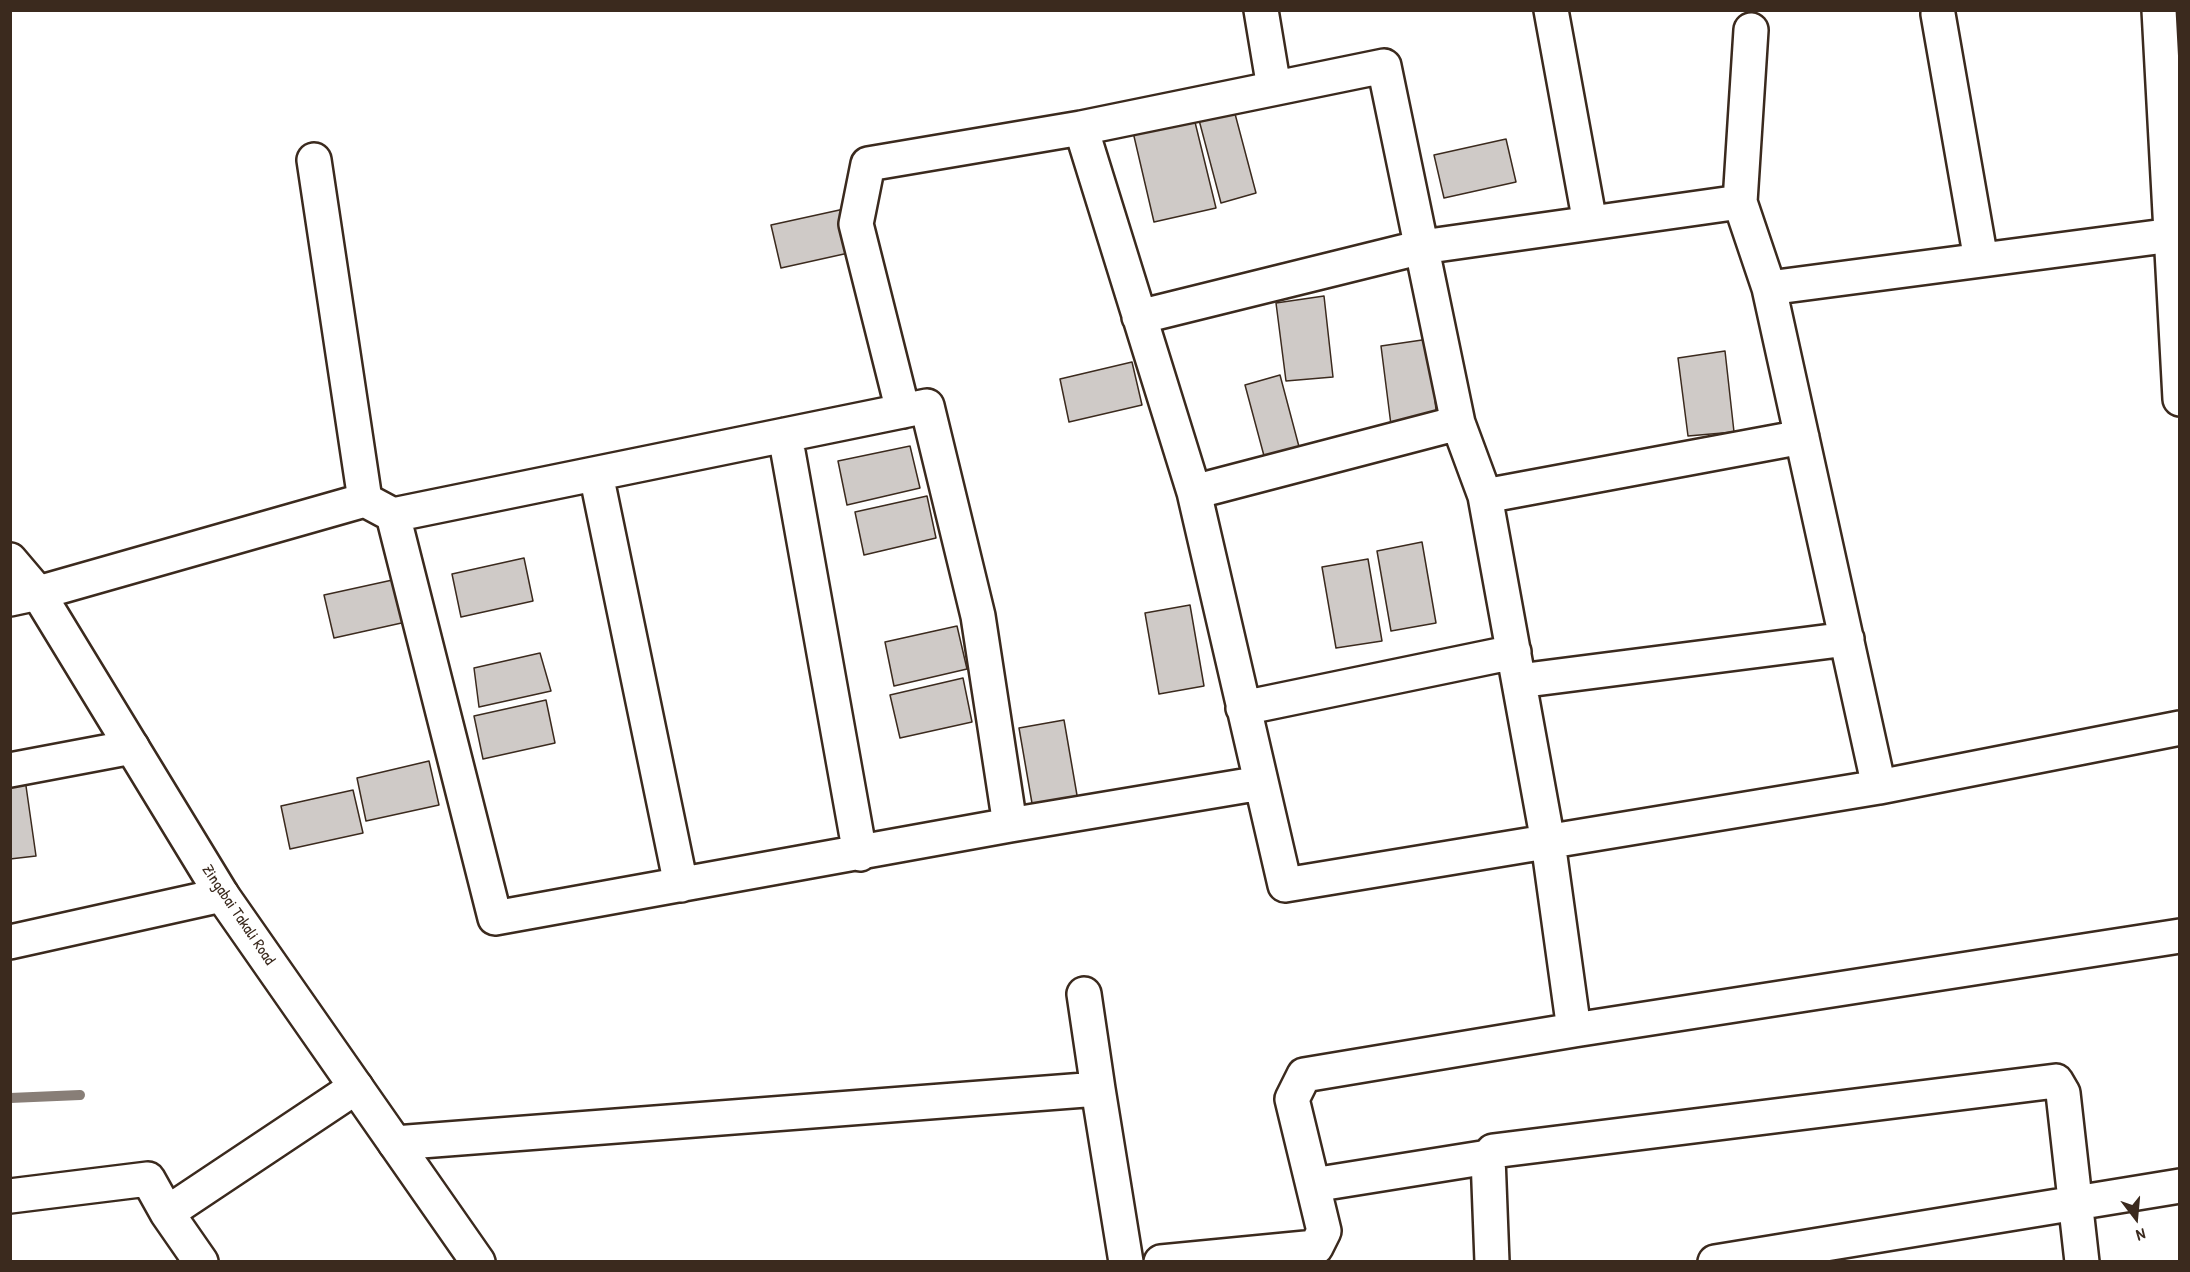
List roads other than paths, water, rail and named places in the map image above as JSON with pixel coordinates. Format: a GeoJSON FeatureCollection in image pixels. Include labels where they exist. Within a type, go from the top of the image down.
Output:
{"type":"FeatureCollection","features":[{"type":"Feature","properties":{"kind":"street"},"geometry":{"type":"LineString","coordinates":[[1261,10],[1274,88]]}},
{"type":"Feature","properties":{"kind":"street"},"geometry":{"type":"LineString","coordinates":[[1551,10],[1590,223]]}},
{"type":"Feature","properties":{"kind":"street"},"geometry":{"type":"LineString","coordinates":[[2158,10],[2175,234],[2180,399]]}},
{"type":"Feature","properties":{"kind":"street"},"geometry":{"type":"LineString","coordinates":[[1938,14],[1981,260]]}},
{"type":"Feature","properties":{"kind":"street"},"geometry":{"type":"LineString","coordinates":[[1751,30],[1740,201],[1769,288],[1879,787]]}},
{"type":"Feature","properties":{"kind":"street"},"geometry":{"type":"LineString","coordinates":[[903,411],[856,224],[868,164],[1081,128],[1384,66],[1458,423],[1485,495],[1548,842],[1574,1030]]}},
{"type":"Feature","properties":{"kind":"street"},"geometry":{"type":"LineString","coordinates":[[1081,128],[1194,492],[1284,885],[1879,787],[2180,728]]}},
{"type":"Feature","properties":{"kind":"street"},"geometry":{"type":"LineString","coordinates":[[314,160],[379,508],[495,918],[860,854],[1010,825],[1261,783]]}},
{"type":"Feature","properties":{"kind":"street"},"geometry":{"type":"LineString","coordinates":[[1140,317],[1422,247],[1740,201]]}},
{"type":"Feature","properties":{"kind":"street"},"geometry":{"type":"LineString","coordinates":[[1769,288],[2175,234]]}},
{"type":"Feature","properties":{"kind":"street"},"geometry":{"type":"LineString","coordinates":[[24,596],[379,508],[596,474],[927,406],[978,616],[1010,825]]}},
{"type":"Feature","properties":{"kind":"street"},"geometry":{"type":"LineString","coordinates":[[1194,492],[1458,423]]}},
{"type":"Feature","properties":{"kind":"street"},"geometry":{"type":"LineString","coordinates":[[785,435],[860,854]]}},
{"type":"Feature","properties":{"kind":"street"},"geometry":{"type":"LineString","coordinates":[[1485,495],[1802,437]]}},
{"type":"Feature","properties":{"kind":"street"},"geometry":{"type":"LineString","coordinates":[[596,474],[681,885]]}},
{"type":"Feature","properties":{"kind":"street","name":"Zingabai Takali Road"},"geometry":{"type":"LineString","coordinates":[[10,560],[24,596],[132,747],[222,895],[478,1262]]}},
{"type":"Feature","properties":{"kind":"street"},"geometry":{"type":"LineString","coordinates":[[1243,708],[1516,666],[1847,639]]}},
{"type":"Feature","properties":{"kind":"street"},"geometry":{"type":"LineString","coordinates":[[10,770],[132,747]]}},
{"type":"Feature","properties":{"kind":"street"},"geometry":{"type":"LineString","coordinates":[[10,942],[222,895]]}},
{"type":"Feature","properties":{"kind":"street"},"geometry":{"type":"LineString","coordinates":[[1161,1262],[1316,1247],[1324,1231],[1292,1099],[1304,1075],[1574,1030],[2180,936]]}},
{"type":"Feature","properties":{"kind":"street"},"geometry":{"type":"LineString","coordinates":[[1084,994],[1126,1262]]}},
{"type":"Feature","properties":{"kind":"street"},"geometry":{"type":"LineString","coordinates":[[1313,1185],[1488,1157],[1493,1151],[2056,1081],[2063,1093],[2082,1262]]}},
{"type":"Feature","properties":{"kind":"street"},"geometry":{"type":"LineString","coordinates":[[167,1213],[356,1087]]}},
{"type":"Feature","properties":{"kind":"street"},"geometry":{"type":"LineString","coordinates":[[396,1143],[1098,1089]]}},
{"type":"Feature","properties":{"kind":"street"},"geometry":{"type":"LineString","coordinates":[[1488,1157],[1492,1262]]}},
{"type":"Feature","properties":{"kind":"street"},"geometry":{"type":"LineString","coordinates":[[10,1196],[148,1179],[167,1213],[201,1262]]}},
{"type":"Feature","properties":{"kind":"street"},"geometry":{"type":"LineString","coordinates":[[1715,1262],[2180,1186]]}},
{"type":"Feature","properties":{"kind":"waterway"},"geometry":{"type":"LineString","coordinates":[[10,1098],[80,1095]]}}]}
